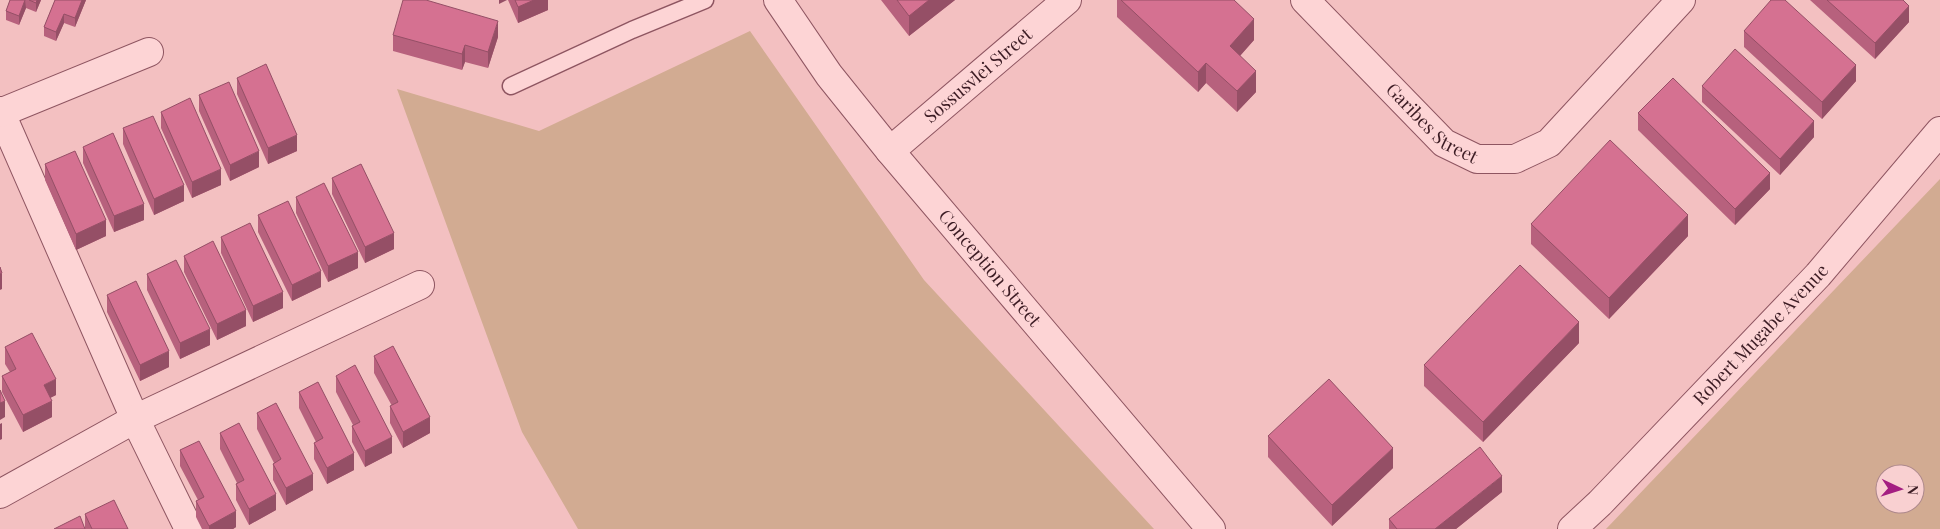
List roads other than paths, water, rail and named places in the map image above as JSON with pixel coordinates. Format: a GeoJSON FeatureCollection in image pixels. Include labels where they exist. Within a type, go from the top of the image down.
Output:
{"type":"FeatureCollection","features":[{"type":"Feature","properties":{"kind":"street","name":"Conception Street"},"geometry":{"type":"LineString","coordinates":[[778,0],[829,75],[890,151],[1211,529]]}},
{"type":"Feature","properties":{"kind":"street","name":"Sossusvlei Street"},"geometry":{"type":"LineString","coordinates":[[890,151],[1067,0]]}},
{"type":"Feature","properties":{"kind":"street","name":"Garibes Street"},"geometry":{"type":"LineString","coordinates":[[1304,0],[1444,143],[1477,159],[1515,159],[1549,143],[1681,0]]}},
{"type":"Feature","properties":{"kind":"street"},"geometry":{"type":"LineString","coordinates":[[149,52],[1,112],[135,419],[189,529]]}},
{"type":"Feature","properties":{"kind":"street","name":"Robert Mugabe Avenue"},"geometry":{"type":"LineString","coordinates":[[1572,529],[1600,503],[1818,275],[1940,131]]}},
{"type":"Feature","properties":{"kind":"street"},"geometry":{"type":"LineString","coordinates":[[0,494],[135,419],[420,285]]}},
{"type":"Feature","properties":{"kind":"lane"},"geometry":{"type":"LineString","coordinates":[[511,86],[632,30],[705,0]]}}]}
